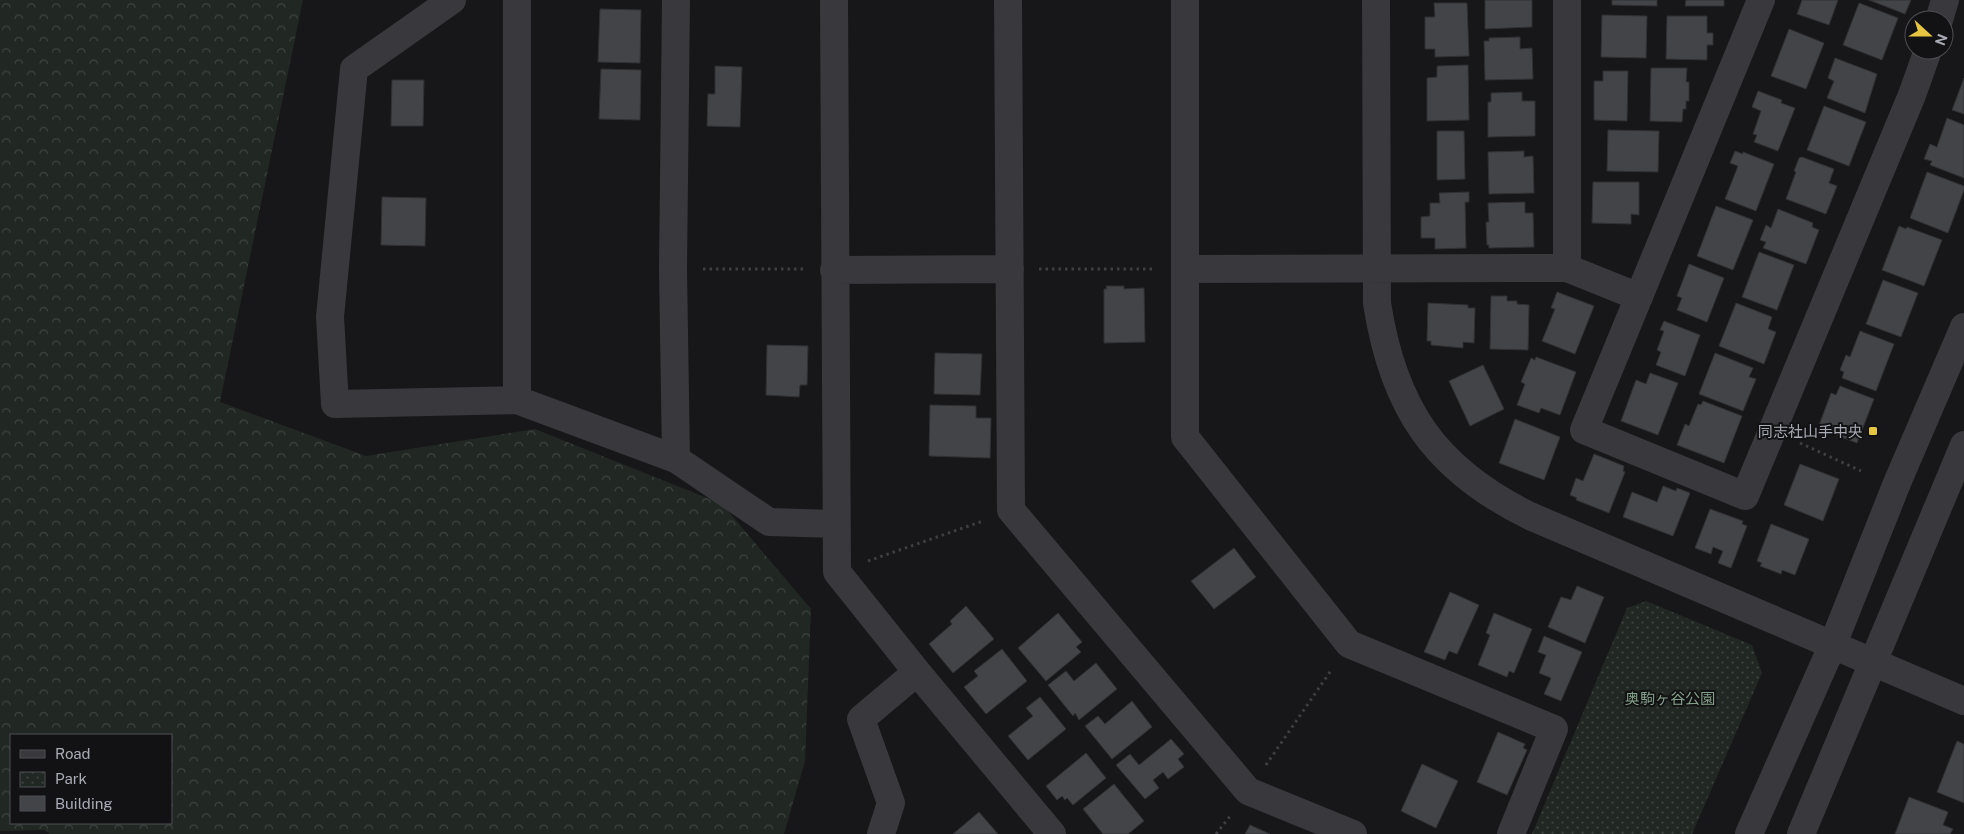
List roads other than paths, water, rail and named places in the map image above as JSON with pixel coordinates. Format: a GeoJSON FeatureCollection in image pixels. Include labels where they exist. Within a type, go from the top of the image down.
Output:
{"type":"FeatureCollection","features":[{"type":"Feature","properties":{"kind":"street"},"geometry":{"type":"LineString","coordinates":[[452,0],[354,69],[330,317],[334,404],[517,400],[676,459],[769,522],[836,524]]}},
{"type":"Feature","properties":{"kind":"street"},"geometry":{"type":"LineString","coordinates":[[517,0],[517,400]]}},
{"type":"Feature","properties":{"kind":"street"},"geometry":{"type":"LineString","coordinates":[[676,0],[673,269],[676,459]]}},
{"type":"Feature","properties":{"kind":"street"},"geometry":{"type":"LineString","coordinates":[[834,0],[837,572],[917,672],[1052,834]]}},
{"type":"Feature","properties":{"kind":"street"},"geometry":{"type":"LineString","coordinates":[[1008,0],[1012,510],[1248,791],[1353,834]]}},
{"type":"Feature","properties":{"kind":"street"},"geometry":{"type":"LineString","coordinates":[[1185,0],[1186,269],[1184,437],[1349,644],[1554,729],[1511,834]]}},
{"type":"Feature","properties":{"kind":"street"},"geometry":{"type":"LineString","coordinates":[[1376,0],[1377,303],[1382,335],[1390,366],[1402,396],[1417,422],[1435,446],[1470,480],[1503,502],[1530,516],[1964,701]]}},
{"type":"Feature","properties":{"kind":"street"},"geometry":{"type":"LineString","coordinates":[[1566,268],[1567,0]]}},
{"type":"Feature","properties":{"kind":"street"},"geometry":{"type":"LineString","coordinates":[[1760,0],[1584,430],[1745,496],[1908,104],[1924,60]]}},
{"type":"Feature","properties":{"kind":"street"},"geometry":{"type":"LineString","coordinates":[[1186,269],[1566,268],[1639,297]]}},
{"type":"Feature","properties":{"kind":"street"},"geometry":{"type":"LineString","coordinates":[[834,270],[1010,269]]}},
{"type":"Feature","properties":{"kind":"street"},"geometry":{"type":"LineString","coordinates":[[1750,834],[1833,644],[1897,482],[1964,327]]}},
{"type":"Feature","properties":{"kind":"street"},"geometry":{"type":"LineString","coordinates":[[1801,834],[1964,445]]}},
{"type":"Feature","properties":{"kind":"street"},"geometry":{"type":"LineString","coordinates":[[882,834],[891,804],[862,719],[917,672]]}},
{"type":"Feature","properties":{"kind":"place","name":"同志社山手中央"},"geometry":{"type":"Point","coordinates":[1873,431]}},
{"type":"Feature","properties":{"kind":"park label","name":"奥駒ヶ谷公園"},"geometry":{"type":"Point","coordinates":[1670,698]}}]}
